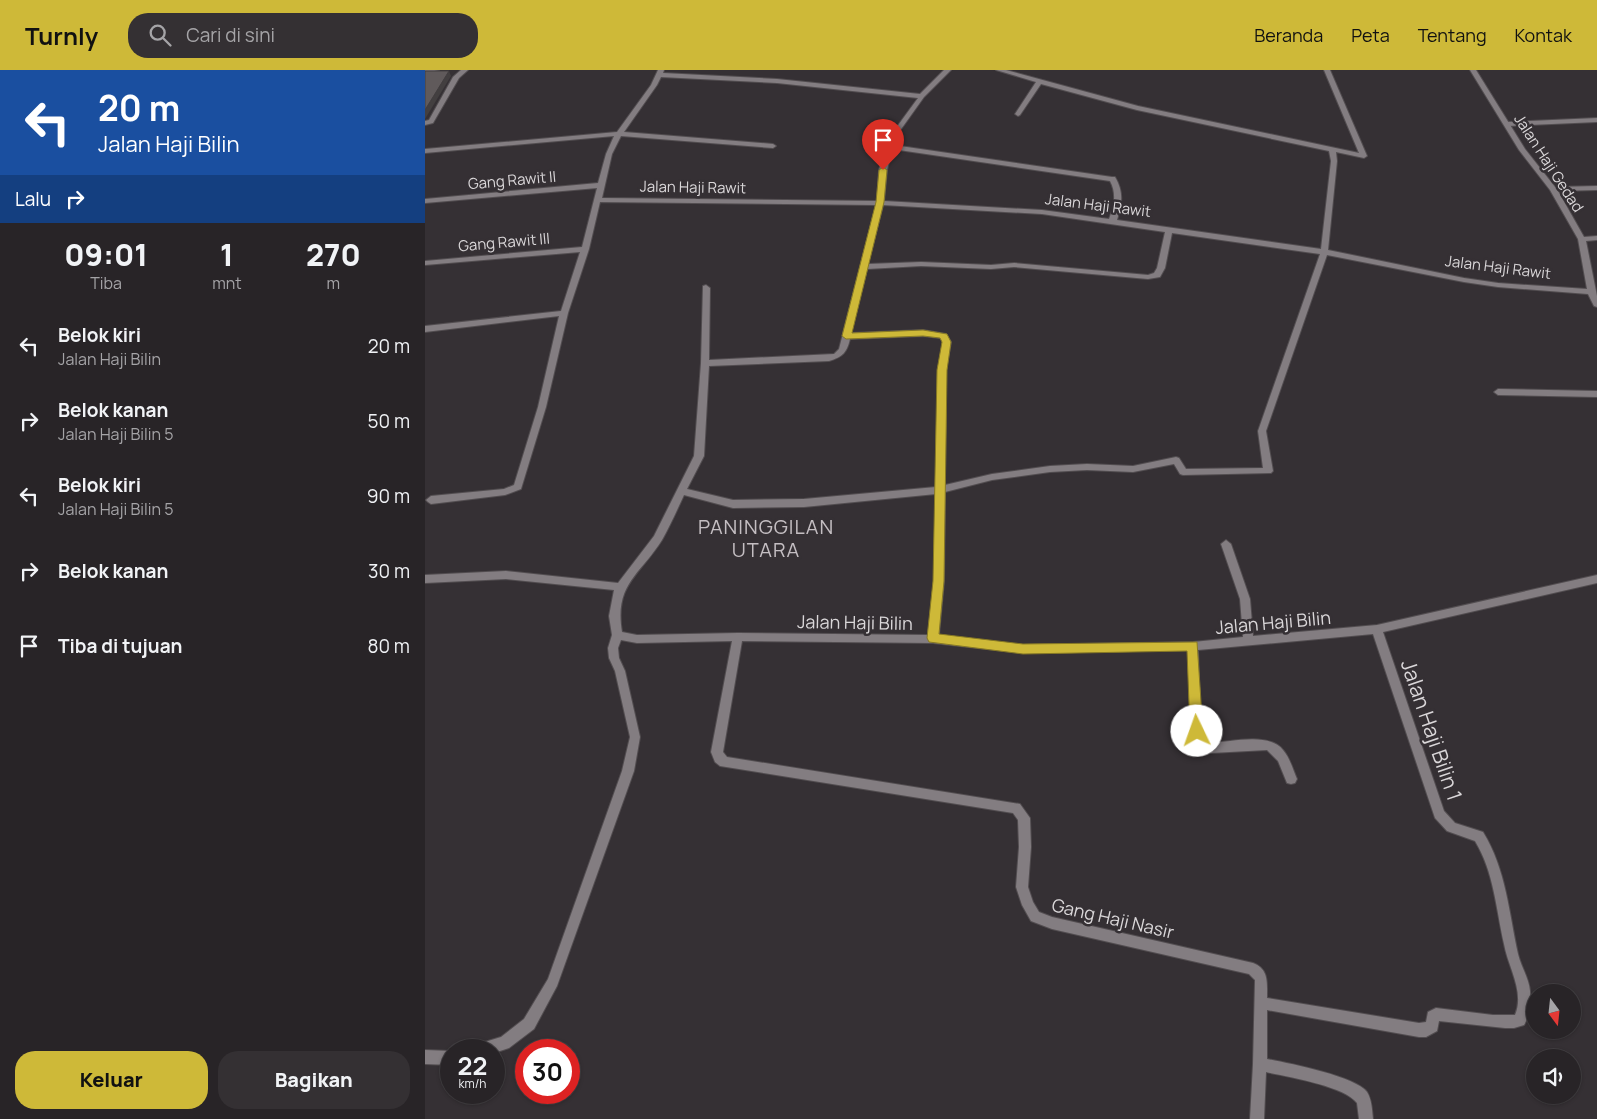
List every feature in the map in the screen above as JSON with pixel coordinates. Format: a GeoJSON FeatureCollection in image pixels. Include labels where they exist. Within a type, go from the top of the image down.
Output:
{"type":"FeatureCollection","features":[{"type":"Feature","properties":{"kind":"street"},"geometry":{"type":"LineString","coordinates":[[425,71],[437,70]]}},
{"type":"Feature","properties":{"kind":"street"},"geometry":{"type":"LineString","coordinates":[[451,70],[456,77]]}},
{"type":"Feature","properties":{"kind":"street"},"geometry":{"type":"LineString","coordinates":[[425,122],[431,122],[456,77],[465,70]]}},
{"type":"Feature","properties":{"kind":"street"},"geometry":{"type":"LineString","coordinates":[[705,363],[829,358],[837,356],[843,350],[880,202],[883,170],[891,139],[922,96],[948,70]]}},
{"type":"Feature","properties":{"kind":"street"},"geometry":{"type":"LineString","coordinates":[[999,70],[1137,108],[1364,156],[1327,70]]}},
{"type":"Feature","properties":{"kind":"street","name":"Jalan Haji Gedad"},"geometry":{"type":"LineString","coordinates":[[1473,70],[1522,150],[1553,189],[1582,239],[1591,292],[1597,304]]}},
{"type":"Feature","properties":{"kind":"street"},"geometry":{"type":"LineString","coordinates":[[431,500],[505,492],[518,487],[542,407],[564,313],[585,249],[609,154],[619,134],[660,72],[777,81],[922,96]]}},
{"type":"Feature","properties":{"kind":"street"},"geometry":{"type":"LineString","coordinates":[[1017,114],[1039,82]]}},
{"type":"Feature","properties":{"kind":"street"},"geometry":{"type":"LineString","coordinates":[[1507,124],[1597,120]]}},
{"type":"Feature","properties":{"kind":"street"},"geometry":{"type":"LineString","coordinates":[[425,151],[619,134],[773,146]]}},
{"type":"Feature","properties":{"kind":"street"},"geometry":{"type":"LineString","coordinates":[[889,146],[1112,179],[1117,185],[1120,198],[1112,223]]}},
{"type":"Feature","properties":{"kind":"street"},"geometry":{"type":"LineString","coordinates":[[681,491],[733,504],[804,503],[941,490],[962,483],[992,477],[1050,469],[1087,467],[1133,468],[1176,460],[1183,472],[1268,471],[1262,431],[1324,252],[1334,161],[1332,150]]}},
{"type":"Feature","properties":{"kind":"street","name":"Gang Rawit II"},"geometry":{"type":"LineString","coordinates":[[425,201],[601,185]]}},
{"type":"Feature","properties":{"kind":"street"},"geometry":{"type":"LineString","coordinates":[[1553,189],[1597,188]]}},
{"type":"Feature","properties":{"kind":"street","name":"Jalan Haji Rawit"},"geometry":{"type":"LineString","coordinates":[[597,200],[763,203],[880,202],[1042,212],[1324,252],[1498,285],[1591,292]]}},
{"type":"Feature","properties":{"kind":"street"},"geometry":{"type":"LineString","coordinates":[[863,267],[921,264],[991,267],[1014,265],[1148,276],[1157,275],[1161,268],[1169,229]]}},
{"type":"Feature","properties":{"kind":"street"},"geometry":{"type":"LineString","coordinates":[[1582,239],[1597,238]]}},
{"type":"Feature","properties":{"kind":"street","name":"Gang Rawit III"},"geometry":{"type":"LineString","coordinates":[[425,263],[585,249]]}},
{"type":"Feature","properties":{"kind":"street"},"geometry":{"type":"LineString","coordinates":[[505,1042],[529,1024],[553,982],[628,771],[635,737],[620,672],[614,658],[613,648],[617,635],[614,616],[620,587],[658,538],[699,456],[705,363],[706,288]]}},
{"type":"Feature","properties":{"kind":"street"},"geometry":{"type":"LineString","coordinates":[[425,329],[564,313]]}},
{"type":"Feature","properties":{"kind":"street"},"geometry":{"type":"LineString","coordinates":[[846,336],[923,333],[943,336],[947,342],[942,370],[939,581],[933,638]]}},
{"type":"Feature","properties":{"kind":"street"},"geometry":{"type":"LineString","coordinates":[[1498,392],[1597,394]]}},
{"type":"Feature","properties":{"kind":"street"},"geometry":{"type":"LineString","coordinates":[[1226,544],[1245,599],[1248,640]]}},
{"type":"Feature","properties":{"kind":"street"},"geometry":{"type":"LineString","coordinates":[[425,579],[506,574],[620,587]]}},
{"type":"Feature","properties":{"kind":"street","name":"Jalan Haji Bilin"},"geometry":{"type":"LineString","coordinates":[[617,635],[637,639],[738,637],[933,638],[1023,649],[1193,646],[1377,629],[1597,579]]}},
{"type":"Feature","properties":{"kind":"street","name":"Jalan Haji Bilin 1"},"geometry":{"type":"LineString","coordinates":[[1261,1003],[1419,1030],[1432,1026],[1435,1014],[1464,1016],[1511,1024],[1518,1021],[1522,1016],[1523,985],[1513,957],[1489,852],[1479,836],[1455,831],[1444,822],[1439,814],[1377,629]]}},
{"type":"Feature","properties":{"kind":"street","name":"Gang Haji Nasir"},"geometry":{"type":"LineString","coordinates":[[738,637],[717,752],[719,758],[724,762],[1016,808],[1024,818],[1025,847],[1022,887],[1028,905],[1035,917],[1052,923],[1253,969],[1261,978],[1257,1119]]}},
{"type":"Feature","properties":{"kind":"street"},"geometry":{"type":"LineString","coordinates":[[1193,646],[1199,744],[1211,748],[1272,745],[1279,751],[1291,779]]}},
{"type":"Feature","properties":{"kind":"street"},"geometry":{"type":"LineString","coordinates":[[425,1057],[440,1058]]}},
{"type":"Feature","properties":{"kind":"street"},"geometry":{"type":"LineString","coordinates":[[1260,1064],[1291,1070],[1353,1089],[1364,1101],[1366,1119]]}},
{"type":"Feature","properties":{"kind":"building"},"geometry":{"type":"Polygon","coordinates":[[[425,71],[449,71],[425,110],[425,71]]]}},
{"type":"Feature","properties":{"kind":"district","name":"PANINGGILAN UTARA"},"geometry":{"type":"Point","coordinates":[766,538]}},
{"type":"Feature","properties":{"kind":"route"},"geometry":{"type":"LineString","coordinates":[[883,170],[880,202],[846,336],[923,333],[943,336],[947,342],[942,370],[939,581],[933,638],[1023,649],[1193,646],[1197,731]]}}]}
